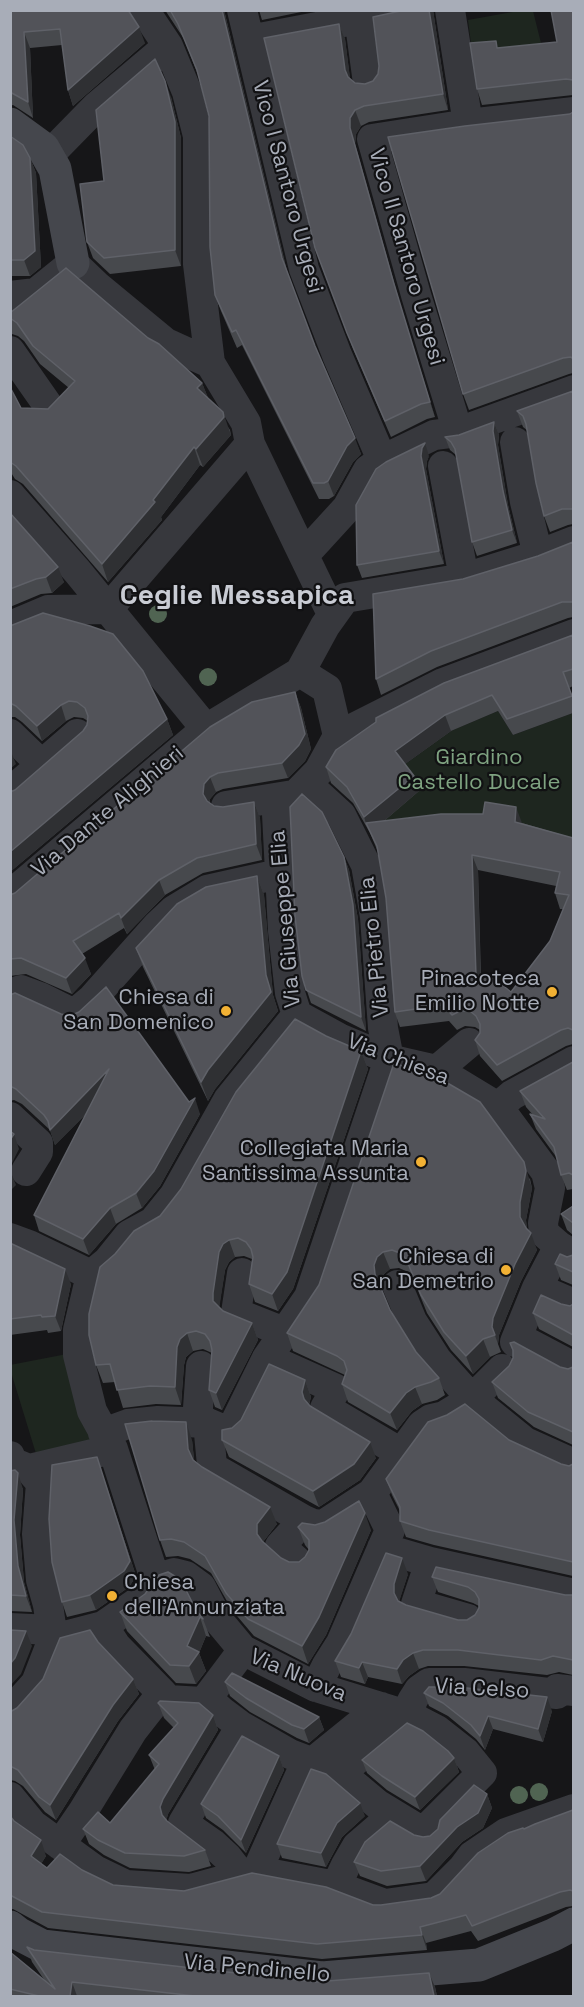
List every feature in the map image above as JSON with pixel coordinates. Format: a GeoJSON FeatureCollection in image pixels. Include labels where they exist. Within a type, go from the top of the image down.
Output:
{"type":"FeatureCollection","features":[{"type":"Feature","properties":{"kind":"street"},"geometry":{"type":"LineString","coordinates":[[144,10],[168,46],[186,92],[198,136],[198,264],[210,363],[246,423],[249,444],[332,614]]}},
{"type":"Feature","properties":{"kind":"street","name":"Vico I Santoro Urgesi"},"geometry":{"type":"LineString","coordinates":[[242,10],[304,269],[337,355],[382,460]]}},
{"type":"Feature","properties":{"kind":"street"},"geometry":{"type":"LineString","coordinates":[[249,40],[358,15],[406,10]]}},
{"type":"Feature","properties":{"kind":"street"},"geometry":{"type":"LineString","coordinates":[[450,10],[468,124],[573,112]]}},
{"type":"Feature","properties":{"kind":"street"},"geometry":{"type":"LineString","coordinates":[[358,15],[368,83]]}},
{"type":"Feature","properties":{"kind":"street"},"geometry":{"type":"LineString","coordinates":[[49,155],[96,107],[168,46]]}},
{"type":"Feature","properties":{"kind":"street"},"geometry":{"type":"LineString","coordinates":[[10,124],[43,148],[56,169],[73,263],[166,343],[210,363]]}},
{"type":"Feature","properties":{"kind":"street","name":"Vico II Santoro Urgesi"},"geometry":{"type":"LineString","coordinates":[[458,432],[372,139],[468,124]]}},
{"type":"Feature","properties":{"kind":"street"},"geometry":{"type":"LineString","coordinates":[[10,296],[36,293],[73,263]]}},
{"type":"Feature","properties":{"kind":"street"},"geometry":{"type":"LineString","coordinates":[[10,351],[47,404]]}},
{"type":"Feature","properties":{"kind":"street"},"geometry":{"type":"LineString","coordinates":[[304,555],[347,508],[368,470],[382,460],[434,435],[458,432],[573,390]]}},
{"type":"Feature","properties":{"kind":"street"},"geometry":{"type":"LineString","coordinates":[[514,442],[538,555]]}},
{"type":"Feature","properties":{"kind":"street"},"geometry":{"type":"LineString","coordinates":[[12,623],[48,610],[108,609],[249,444]]}},
{"type":"Feature","properties":{"kind":"street"},"geometry":{"type":"LineString","coordinates":[[443,466],[464,578]]}},
{"type":"Feature","properties":{"kind":"street"},"geometry":{"type":"LineString","coordinates":[[10,495],[108,609],[206,729]]}},
{"type":"Feature","properties":{"kind":"street"},"geometry":{"type":"LineString","coordinates":[[573,541],[538,555],[464,578],[345,598],[332,614],[300,672],[327,689],[338,736],[443,683],[573,634]]}},
{"type":"Feature","properties":{"kind":"street","name":"Via Dante Alighieri"},"geometry":{"type":"LineString","coordinates":[[10,896],[206,729],[300,672]]}},
{"type":"Feature","properties":{"kind":"street"},"geometry":{"type":"LineString","coordinates":[[10,734],[42,765]]}},
{"type":"Feature","properties":{"kind":"street"},"geometry":{"type":"LineString","coordinates":[[10,792],[77,734]]}},
{"type":"Feature","properties":{"kind":"street","name":"Via Giuseppe Elia"},"geometry":{"type":"LineString","coordinates":[[91,1275],[108,1262],[129,1235],[153,1222],[174,1196],[228,1100],[297,1015],[290,993],[279,874],[277,814],[319,771],[338,736]]}},
{"type":"Feature","properties":{"kind":"street"},"geometry":{"type":"LineString","coordinates":[[226,806],[300,790]]}},
{"type":"Feature","properties":{"kind":"street","name":"Via Pietro Elia"},"geometry":{"type":"LineString","coordinates":[[300,790],[341,814],[366,865],[375,917],[382,1028],[388,1059]]}},
{"type":"Feature","properties":{"kind":"street"},"geometry":{"type":"LineString","coordinates":[[10,995],[21,990],[74,1014],[92,999],[174,910],[207,890],[279,874]]}},
{"type":"Feature","properties":{"kind":"street","name":"Via Chiesa"},"geometry":{"type":"LineString","coordinates":[[297,1015],[339,1038],[388,1059],[437,1070],[498,1107]]}},
{"type":"Feature","properties":{"kind":"street"},"geometry":{"type":"LineString","coordinates":[[437,1070],[469,1043]]}},
{"type":"Feature","properties":{"kind":"street"},"geometry":{"type":"LineString","coordinates":[[20,1463],[108,1441],[128,1424],[158,1421],[202,1423],[227,1431],[232,1429],[267,1358],[309,1297],[348,1165],[388,1059]]}},
{"type":"Feature","properties":{"kind":"street"},"geometry":{"type":"LineString","coordinates":[[558,1241],[546,1172],[498,1107],[512,1095],[573,1061]]}},
{"type":"Feature","properties":{"kind":"street"},"geometry":{"type":"LineString","coordinates":[[10,1117],[38,1143],[38,1152],[26,1171]]}},
{"type":"Feature","properties":{"kind":"street"},"geometry":{"type":"LineString","coordinates":[[573,1206],[516,1339],[573,1367]]}},
{"type":"Feature","properties":{"kind":"street"},"geometry":{"type":"LineString","coordinates":[[10,1238],[91,1275],[78,1330],[78,1355],[92,1411],[108,1441],[155,1579]]}},
{"type":"Feature","properties":{"kind":"street"},"geometry":{"type":"LineString","coordinates":[[242,1274],[236,1313],[284,1332]]}},
{"type":"Feature","properties":{"kind":"street"},"geometry":{"type":"LineString","coordinates":[[397,1285],[412,1320],[437,1360],[472,1399],[525,1442],[573,1464]]}},
{"type":"Feature","properties":{"kind":"street"},"geometry":{"type":"LineString","coordinates":[[537,1288],[573,1304]]}},
{"type":"Feature","properties":{"kind":"street"},"geometry":{"type":"LineString","coordinates":[[267,1358],[336,1389],[325,1408],[401,1453]]}},
{"type":"Feature","properties":{"kind":"street"},"geometry":{"type":"LineString","coordinates":[[201,1366],[202,1423],[212,1465],[217,1470],[314,1523]]}},
{"type":"Feature","properties":{"kind":"street"},"geometry":{"type":"LineString","coordinates":[[299,1563],[280,1546],[314,1523],[372,1493],[422,1425],[431,1419],[444,1416],[472,1399],[502,1369]]}},
{"type":"Feature","properties":{"kind":"street"},"geometry":{"type":"LineString","coordinates":[[10,1712],[36,1683],[53,1634],[41,1580],[37,1534],[41,1483],[20,1463]]}},
{"type":"Feature","properties":{"kind":"street"},"geometry":{"type":"LineString","coordinates":[[316,1687],[341,1643],[390,1530],[372,1493]]}},
{"type":"Feature","properties":{"kind":"street"},"geometry":{"type":"LineString","coordinates":[[382,1548],[430,1562],[573,1594]]}},
{"type":"Feature","properties":{"kind":"street"},"geometry":{"type":"LineString","coordinates":[[430,1562],[416,1604],[468,1618]]}},
{"type":"Feature","properties":{"kind":"street"},"geometry":{"type":"LineString","coordinates":[[10,1628],[53,1634],[102,1626],[142,1599],[155,1579],[174,1573],[186,1576],[201,1587],[218,1620],[243,1650]]}},
{"type":"Feature","properties":{"kind":"street"},"geometry":{"type":"LineString","coordinates":[[102,1626],[156,1699],[203,1702],[207,1698],[242,1726],[290,1754],[320,1765],[393,1815],[357,1846],[336,1886]]}},
{"type":"Feature","properties":{"kind":"street","name":"Via Nuova"},"geometry":{"type":"LineString","coordinates":[[207,1698],[243,1650],[316,1687],[411,1716],[437,1730],[465,1752],[482,1773],[426,1833],[393,1815]]}},
{"type":"Feature","properties":{"kind":"street","name":"Via Celso"},"geometry":{"type":"LineString","coordinates":[[320,1765],[411,1716],[412,1701],[419,1690],[429,1683],[464,1683],[565,1692]]}},
{"type":"Feature","properties":{"kind":"street"},"geometry":{"type":"LineString","coordinates":[[60,1845],[133,1730],[156,1699]]}},
{"type":"Feature","properties":{"kind":"street"},"geometry":{"type":"LineString","coordinates":[[249,1873],[320,1765],[381,1707]]}},
{"type":"Feature","properties":{"kind":"street"},"geometry":{"type":"LineString","coordinates":[[242,1726],[183,1823],[249,1873]]}},
{"type":"Feature","properties":{"kind":"street"},"geometry":{"type":"LineString","coordinates":[[15,1815],[95,1870],[126,1885],[191,1889],[249,1873],[336,1886],[385,1904],[434,1897],[465,1863],[506,1833],[573,1809]]}},
{"type":"Feature","properties":{"kind":"street","name":"Via Pendinello"},"geometry":{"type":"LineString","coordinates":[[10,1927],[42,1946],[322,1978],[480,1965],[553,1935],[573,1924]]}},
{"type":"Feature","properties":{"kind":"green space"},"geometry":{"type":"Polygon","coordinates":[[[518,11],[533,11],[545,59],[473,59],[468,20],[518,11]]]}},
{"type":"Feature","properties":{"kind":"green space","name":"Giardino Castello Ducale"},"geometry":{"type":"Polygon","coordinates":[[[498,711],[513,735],[573,713],[573,852],[376,823],[401,767],[451,731],[498,711]]]}},
{"type":"Feature","properties":{"kind":"green space"},"geometry":{"type":"Polygon","coordinates":[[[67,1354],[93,1446],[37,1457],[10,1365],[67,1354]]]}},
{"type":"Feature","properties":{"kind":"building"},"geometry":{"type":"Polygon","coordinates":[[[10,10],[128,10],[139,27],[68,90],[60,29],[24,32],[28,102],[10,92],[10,10]]]}},
{"type":"Feature","properties":{"kind":"building"},"geometry":{"type":"Polygon","coordinates":[[[170,10],[222,10],[282,258],[315,346],[355,438],[347,446],[328,481],[324,483],[313,483],[236,330],[232,332],[215,295],[210,247],[209,116],[197,70],[170,10]]]}},
{"type":"Feature","properties":{"kind":"building"},"geometry":{"type":"Polygon","coordinates":[[[405,10],[429,10],[443,94],[364,106],[355,110],[350,118],[350,128],[430,402],[385,421],[347,333],[315,248],[264,38],[339,24],[348,77],[355,83],[365,84],[373,81],[378,74],[379,66],[373,17],[405,10]]]}},
{"type":"Feature","properties":{"kind":"building"},"geometry":{"type":"Polygon","coordinates":[[[551,10],[573,10],[573,80],[477,89],[470,43],[496,41],[497,48],[557,42],[551,10]]]}},
{"type":"Feature","properties":{"kind":"building"},"geometry":{"type":"Polygon","coordinates":[[[155,59],[165,81],[175,122],[175,250],[104,258],[87,242],[80,184],[104,181],[96,110],[155,59]]]}},
{"type":"Feature","properties":{"kind":"building"},"geometry":{"type":"Polygon","coordinates":[[[573,112],[573,359],[563,358],[463,394],[388,137],[573,112]]]}},
{"type":"Feature","properties":{"kind":"building"},"geometry":{"type":"Polygon","coordinates":[[[10,136],[23,145],[30,158],[35,251],[24,260],[10,260],[10,136]]]}},
{"type":"Feature","properties":{"kind":"building"},"geometry":{"type":"Polygon","coordinates":[[[66,268],[148,338],[159,344],[202,383],[197,388],[223,412],[224,417],[196,449],[194,447],[153,500],[155,502],[102,564],[10,462],[10,387],[21,408],[48,409],[75,381],[33,346],[17,323],[10,318],[10,313],[66,268]]]}},
{"type":"Feature","properties":{"kind":"building"},"geometry":{"type":"Polygon","coordinates":[[[573,391],[573,509],[562,509],[544,516],[526,424],[523,416],[517,411],[573,391]]]}},
{"type":"Feature","properties":{"kind":"building"},"geometry":{"type":"Polygon","coordinates":[[[494,422],[493,431],[503,491],[512,530],[472,542],[455,449],[445,437],[459,435],[494,422]]]}},
{"type":"Feature","properties":{"kind":"building"},"geometry":{"type":"Polygon","coordinates":[[[425,443],[421,456],[439,551],[357,565],[356,505],[376,469],[425,443]]]}},
{"type":"Feature","properties":{"kind":"building"},"geometry":{"type":"Polygon","coordinates":[[[10,513],[58,567],[46,577],[10,589],[10,513]]]}},
{"type":"Feature","properties":{"kind":"building"},"geometry":{"type":"Polygon","coordinates":[[[573,542],[573,602],[562,602],[431,651],[376,679],[373,594],[463,579],[538,556],[573,542]]]}},
{"type":"Feature","properties":{"kind":"building"},"geometry":{"type":"Polygon","coordinates":[[[43,613],[113,634],[143,671],[167,719],[10,852],[10,792],[83,731],[87,725],[88,716],[85,708],[77,702],[69,701],[61,705],[37,726],[10,703],[10,626],[43,613]]]}},
{"type":"Feature","properties":{"kind":"building"},"geometry":{"type":"Polygon","coordinates":[[[573,635],[573,669],[563,672],[572,696],[507,719],[492,695],[445,715],[395,751],[414,776],[364,817],[347,787],[326,767],[336,750],[376,722],[376,718],[444,683],[573,635]]]}},
{"type":"Feature","properties":{"kind":"building"},"geometry":{"type":"Polygon","coordinates":[[[295,692],[305,734],[299,745],[282,763],[218,773],[204,784],[203,794],[214,806],[223,807],[254,802],[256,844],[197,858],[159,880],[121,918],[119,913],[73,941],[85,958],[66,978],[21,958],[10,959],[10,895],[210,727],[252,702],[295,692]]]}},
{"type":"Feature","properties":{"kind":"building"},"geometry":{"type":"Polygon","coordinates":[[[302,794],[322,812],[344,857],[353,905],[361,1017],[306,990],[302,976],[295,916],[290,807],[302,794]]]}},
{"type":"Feature","properties":{"kind":"building"},"geometry":{"type":"Polygon","coordinates":[[[485,802],[516,807],[515,822],[573,838],[573,1030],[568,1028],[561,1030],[497,1065],[475,1040],[480,1033],[480,1024],[470,1011],[460,1011],[452,1015],[443,1005],[395,1012],[386,898],[377,846],[366,823],[441,814],[483,814],[485,802]],[[472,855],[476,976],[491,976],[511,992],[550,941],[569,895],[555,893],[560,872],[472,855]]]}},
{"type":"Feature","properties":{"kind":"building"},"geometry":{"type":"Polygon","coordinates":[[[257,876],[266,975],[271,992],[208,1070],[201,1082],[136,948],[177,904],[206,887],[257,876]]]}},
{"type":"Feature","properties":{"kind":"building"},"geometry":{"type":"Polygon","coordinates":[[[106,987],[189,1102],[195,1098],[154,1171],[136,1193],[110,1208],[83,1239],[34,1215],[109,1069],[50,1130],[44,1115],[10,1086],[10,995],[15,993],[70,1016],[79,1012],[106,987]]]}},
{"type":"Feature","properties":{"kind":"building"},"geometry":{"type":"Polygon","coordinates":[[[295,1019],[361,1051],[287,1272],[272,1294],[249,1284],[253,1257],[251,1249],[246,1242],[238,1238],[223,1244],[219,1252],[213,1301],[223,1311],[252,1323],[216,1393],[209,1390],[212,1350],[210,1341],[205,1334],[196,1331],[187,1333],[180,1339],[177,1347],[175,1387],[150,1386],[117,1390],[110,1364],[96,1365],[89,1335],[89,1314],[100,1267],[115,1254],[134,1231],[160,1216],[181,1189],[236,1092],[295,1019]]]}},
{"type":"Feature","properties":{"kind":"building"},"geometry":{"type":"Polygon","coordinates":[[[573,1062],[573,1175],[569,1173],[561,1175],[554,1147],[530,1114],[545,1119],[520,1091],[573,1062]]]}},
{"type":"Feature","properties":{"kind":"building"},"geometry":{"type":"Polygon","coordinates":[[[394,1063],[444,1081],[480,1102],[524,1162],[526,1171],[520,1202],[520,1217],[531,1233],[515,1264],[493,1318],[492,1327],[495,1335],[483,1339],[466,1356],[444,1332],[421,1295],[402,1254],[392,1250],[383,1252],[377,1257],[374,1265],[375,1274],[390,1310],[416,1352],[439,1378],[406,1393],[390,1413],[342,1384],[347,1370],[344,1361],[287,1333],[319,1285],[394,1063]]]}},
{"type":"Feature","properties":{"kind":"building"},"geometry":{"type":"Polygon","coordinates":[[[573,1206],[573,1223],[561,1214],[573,1206]]]}},
{"type":"Feature","properties":{"kind":"building"},"geometry":{"type":"Polygon","coordinates":[[[10,1243],[65,1269],[55,1316],[42,1317],[41,1315],[10,1319],[10,1243]]]}},
{"type":"Feature","properties":{"kind":"building"},"geometry":{"type":"Polygon","coordinates":[[[560,1254],[567,1257],[573,1255],[573,1272],[555,1264],[560,1254]]]}},
{"type":"Feature","properties":{"kind":"building"},"geometry":{"type":"Polygon","coordinates":[[[541,1295],[561,1304],[570,1306],[573,1304],[573,1335],[533,1313],[541,1295]]]}},
{"type":"Feature","properties":{"kind":"building"},"geometry":{"type":"Polygon","coordinates":[[[514,1342],[560,1367],[568,1369],[573,1367],[573,1432],[528,1412],[492,1382],[509,1366],[513,1358],[510,1343],[514,1342]]]}},
{"type":"Feature","properties":{"kind":"building"},"geometry":{"type":"Polygon","coordinates":[[[269,1364],[305,1380],[302,1392],[310,1406],[370,1442],[354,1464],[313,1491],[222,1440],[222,1430],[232,1428],[241,1420],[269,1364]]]}},
{"type":"Feature","properties":{"kind":"building"},"geometry":{"type":"Polygon","coordinates":[[[465,1404],[509,1440],[561,1464],[569,1466],[573,1464],[573,1562],[429,1530],[400,1521],[400,1507],[386,1479],[428,1422],[447,1415],[465,1404]]]}},
{"type":"Feature","properties":{"kind":"building"},"geometry":{"type":"Polygon","coordinates":[[[152,1421],[186,1422],[188,1449],[193,1460],[270,1507],[257,1524],[257,1534],[281,1558],[289,1562],[299,1562],[309,1550],[309,1540],[298,1527],[302,1523],[315,1525],[325,1522],[359,1501],[365,1513],[319,1617],[302,1646],[248,1619],[226,1593],[205,1556],[184,1542],[171,1539],[160,1540],[125,1424],[152,1421]]]}},
{"type":"Feature","properties":{"kind":"building"},"geometry":{"type":"Polygon","coordinates":[[[97,1457],[130,1561],[124,1571],[90,1595],[62,1602],[52,1562],[49,1519],[52,1465],[97,1457]]]}},
{"type":"Feature","properties":{"kind":"building"},"geometry":{"type":"Polygon","coordinates":[[[15,1470],[18,1473],[14,1520],[18,1566],[26,1596],[10,1595],[10,1471],[15,1470]]]}},
{"type":"Feature","properties":{"kind":"building"},"geometry":{"type":"Polygon","coordinates":[[[386,1553],[402,1558],[394,1584],[394,1593],[398,1601],[458,1620],[467,1620],[475,1615],[479,1608],[479,1599],[468,1587],[432,1577],[436,1567],[573,1595],[573,1660],[553,1656],[541,1660],[458,1650],[423,1650],[403,1660],[397,1669],[362,1662],[359,1668],[335,1661],[351,1634],[386,1553]]]}},
{"type":"Feature","properties":{"kind":"building"},"geometry":{"type":"Polygon","coordinates":[[[168,1572],[181,1580],[203,1619],[200,1617],[187,1646],[199,1652],[189,1666],[170,1665],[120,1612],[145,1594],[159,1575],[168,1572]]]}},
{"type":"Feature","properties":{"kind":"building"},"geometry":{"type":"Polygon","coordinates":[[[10,1630],[26,1631],[15,1658],[10,1664],[10,1630]]]}},
{"type":"Feature","properties":{"kind":"building"},"geometry":{"type":"Polygon","coordinates":[[[90,1630],[98,1642],[133,1679],[113,1705],[50,1805],[39,1797],[18,1770],[10,1766],[10,1712],[17,1708],[43,1679],[60,1638],[90,1630]]]}},
{"type":"Feature","properties":{"kind":"building"},"geometry":{"type":"Polygon","coordinates":[[[232,1673],[319,1717],[304,1729],[292,1725],[246,1698],[225,1682],[232,1673]]]}},
{"type":"Feature","properties":{"kind":"building"},"geometry":{"type":"Polygon","coordinates":[[[429,1687],[458,1687],[547,1697],[538,1729],[488,1716],[480,1736],[471,1725],[443,1703],[424,1693],[429,1687]]]}},
{"type":"Feature","properties":{"kind":"building"},"geometry":{"type":"Polygon","coordinates":[[[160,1701],[199,1703],[213,1715],[160,1807],[167,1821],[205,1850],[184,1856],[125,1853],[98,1840],[83,1829],[98,1812],[110,1823],[159,1764],[149,1755],[178,1723],[158,1703],[160,1701]]]}},
{"type":"Feature","properties":{"kind":"building"},"geometry":{"type":"Polygon","coordinates":[[[407,1723],[423,1731],[454,1758],[415,1797],[362,1760],[407,1723]]]}},
{"type":"Feature","properties":{"kind":"building"},"geometry":{"type":"Polygon","coordinates":[[[242,1736],[279,1756],[241,1840],[218,1816],[201,1804],[242,1736]]]}},
{"type":"Feature","properties":{"kind":"building"},"geometry":{"type":"Polygon","coordinates":[[[311,1769],[326,1774],[360,1803],[337,1823],[321,1853],[277,1844],[311,1769]]]}},
{"type":"Feature","properties":{"kind":"building"},"geometry":{"type":"Polygon","coordinates":[[[474,1785],[487,1794],[478,1813],[457,1827],[420,1866],[381,1871],[354,1862],[365,1842],[390,1821],[414,1835],[430,1836],[438,1829],[440,1820],[474,1785]]]}},
{"type":"Feature","properties":{"kind":"building"},"geometry":{"type":"Polygon","coordinates":[[[573,1810],[573,1891],[560,1892],[472,1926],[466,1915],[420,1927],[422,1935],[317,1944],[42,1912],[10,1895],[10,1816],[41,1840],[31,1856],[47,1868],[60,1854],[82,1870],[113,1885],[184,1891],[252,1873],[326,1887],[373,1905],[381,1905],[431,1898],[440,1894],[478,1853],[508,1833],[573,1810]]]}},
{"type":"Feature","properties":{"kind":"building"},"geometry":{"type":"Polygon","coordinates":[[[27,1947],[34,1950],[315,1982],[429,1973],[434,1996],[195,1996],[72,1982],[70,1996],[39,1996],[10,1989],[10,1952],[55,1989],[27,1947]]]}},
{"type":"Feature","properties":{"kind":"place","name":"Pinacoteca Emilio Notte"},"geometry":{"type":"Point","coordinates":[552,992]}},
{"type":"Feature","properties":{"kind":"place","name":"Chiesa di San Domenico"},"geometry":{"type":"Point","coordinates":[226,1011]}},
{"type":"Feature","properties":{"kind":"place","name":"Collegiata Maria Santissima Assunta"},"geometry":{"type":"Point","coordinates":[421,1162]}},
{"type":"Feature","properties":{"kind":"place","name":"Chiesa di San Demetrio"},"geometry":{"type":"Point","coordinates":[506,1270]}},
{"type":"Feature","properties":{"kind":"place","name":"Chiesa dell'Annunziata"},"geometry":{"type":"Point","coordinates":[112,1596]}},
{"type":"Feature","properties":{"kind":"district","name":"Ceglie Messapica"},"geometry":{"type":"Point","coordinates":[237,596]}}]}
